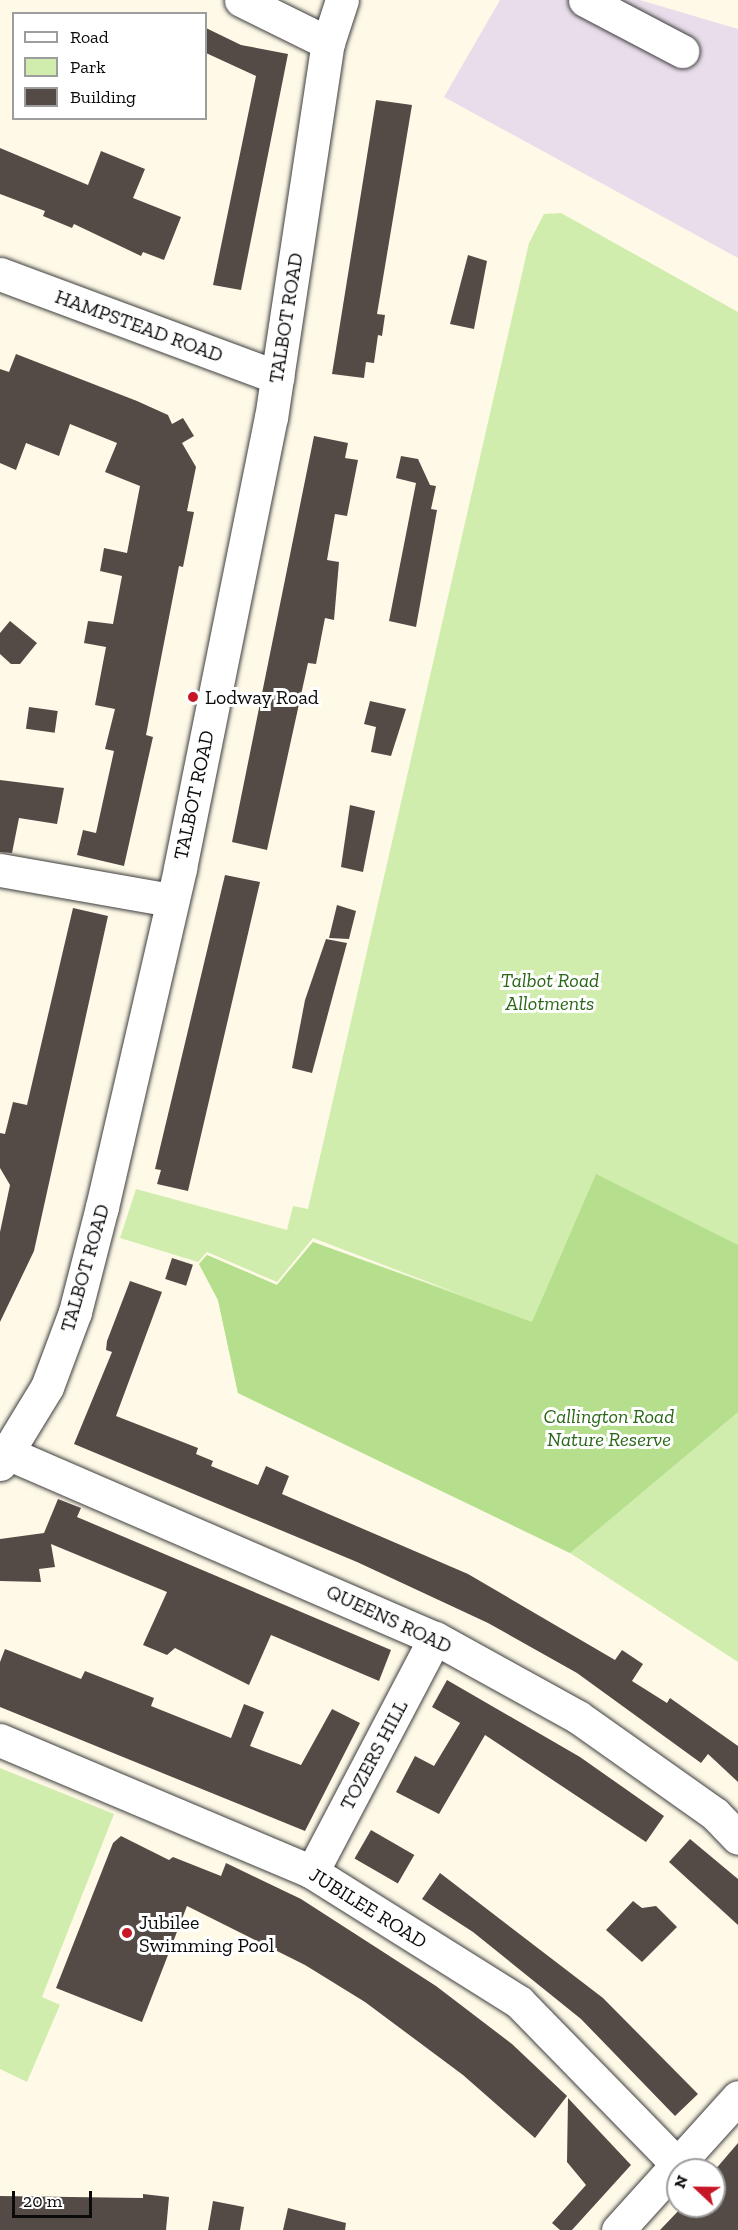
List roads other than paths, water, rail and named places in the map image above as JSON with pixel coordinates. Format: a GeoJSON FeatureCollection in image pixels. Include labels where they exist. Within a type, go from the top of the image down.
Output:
{"type":"FeatureCollection","features":[{"type":"Feature","properties":{"kind":"street"},"geometry":{"type":"LineString","coordinates":[[241,0],[335,21]]}},
{"type":"Feature","properties":{"kind":"street"},"geometry":{"type":"LineString","coordinates":[[585,0],[682,51]]}},
{"type":"Feature","properties":{"kind":"street","name":"TALBOT ROAD"},"geometry":{"type":"LineString","coordinates":[[3,1456],[47,1387],[75,1312],[171,900],[277,377],[335,21]]}},
{"type":"Feature","properties":{"kind":"street","name":"HAMPSTEAD ROAD"},"geometry":{"type":"LineString","coordinates":[[1,279],[277,377]]}},
{"type":"Feature","properties":{"kind":"street"},"geometry":{"type":"LineString","coordinates":[[0,870],[171,900]]}},
{"type":"Feature","properties":{"kind":"street","name":"QUEENS ROAD"},"geometry":{"type":"LineString","coordinates":[[3,1456],[435,1638],[578,1717],[715,1814],[738,1838]]}},
{"type":"Feature","properties":{"kind":"street","name":"TOZERS HILL"},"geometry":{"type":"LineString","coordinates":[[312,1872],[435,1638]]}},
{"type":"Feature","properties":{"kind":"street","name":"JUBILEE ROAD"},"geometry":{"type":"LineString","coordinates":[[0,1740],[312,1872],[519,2002],[671,2158]]}},
{"type":"Feature","properties":{"kind":"street"},"geometry":{"type":"LineString","coordinates":[[684,2158],[738,2097]]}},
{"type":"Feature","properties":{"kind":"street"},"geometry":{"type":"LineString","coordinates":[[618,2230],[666,2178]]}},
{"type":"Feature","properties":{"kind":"place","name":"Lodway Road"},"geometry":{"type":"Point","coordinates":[193,697]}},
{"type":"Feature","properties":{"kind":"place","name":"Jubilee Swimming Pool"},"geometry":{"type":"Point","coordinates":[127,1933]}},
{"type":"Feature","properties":{"kind":"park label","name":"Talbot Road Allotments"},"geometry":{"type":"Point","coordinates":[550,992]}},
{"type":"Feature","properties":{"kind":"park label","name":"Callington Road Nature Reserve"},"geometry":{"type":"Point","coordinates":[609,1428]}}]}
